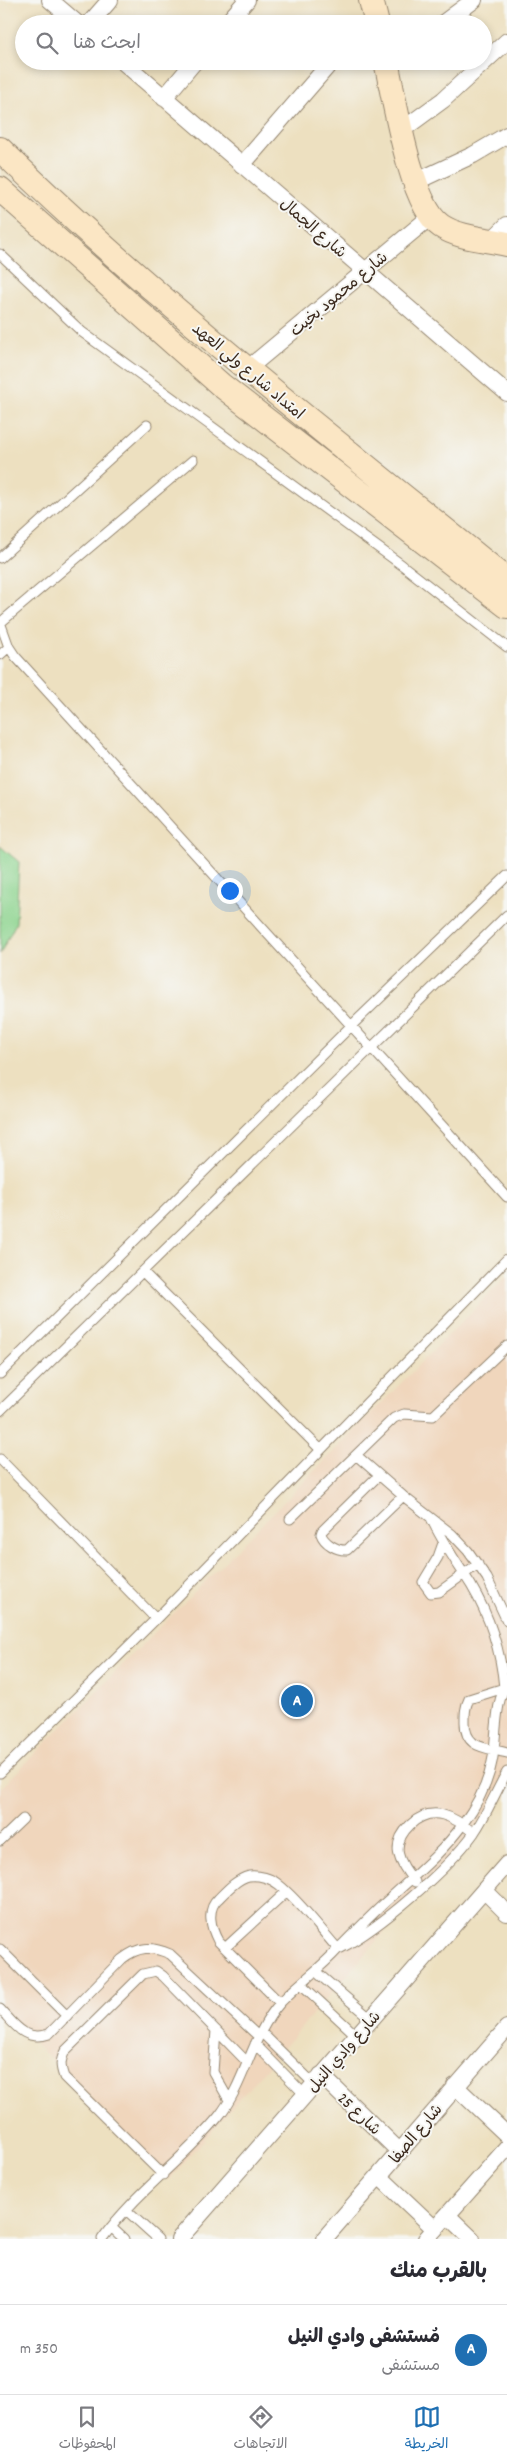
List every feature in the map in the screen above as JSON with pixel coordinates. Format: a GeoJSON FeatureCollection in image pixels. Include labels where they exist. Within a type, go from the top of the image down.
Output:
{"type":"FeatureCollection","features":[{"type":"Feature","properties":{"kind":"main road"},"geometry":{"type":"LineString","coordinates":[[390,70],[402,130],[416,182],[424,207],[430,217],[441,227],[465,236],[502,236]]}},
{"type":"Feature","properties":{"kind":"main road","name":"امتداد شارع ولي العهد"},"geometry":{"type":"LineString","coordinates":[[0,149],[41,189],[246,370],[507,580]]}},
{"type":"Feature","properties":{"kind":"main road","name":"امتداد شارع ولي العهد"},"geometry":{"type":"LineString","coordinates":[[0,189],[221,385],[507,606]]}},
{"type":"Feature","properties":{"kind":"main road"},"geometry":{"type":"LineString","coordinates":[[22,208],[41,189]]}},
{"type":"Feature","properties":{"kind":"street"},"geometry":{"type":"LineString","coordinates":[[50,0],[68,15]]}},
{"type":"Feature","properties":{"kind":"street"},"geometry":{"type":"LineString","coordinates":[[97,15],[110,0]]}},
{"type":"Feature","properties":{"kind":"street"},"geometry":{"type":"LineString","coordinates":[[234,15],[246,0]]}},
{"type":"Feature","properties":{"kind":"street"},"geometry":{"type":"LineString","coordinates":[[463,15],[474,0]]}},
{"type":"Feature","properties":{"kind":"street"},"geometry":{"type":"LineString","coordinates":[[492,50],[507,41]]}},
{"type":"Feature","properties":{"kind":"street","name":"شارع الجمال"},"geometry":{"type":"LineString","coordinates":[[132,70],[507,393]]}},
{"type":"Feature","properties":{"kind":"street"},"geometry":{"type":"LineString","coordinates":[[164,98],[187,70]]}},
{"type":"Feature","properties":{"kind":"street"},"geometry":{"type":"LineString","coordinates":[[242,165],[324,70]]}},
{"type":"Feature","properties":{"kind":"street"},"geometry":{"type":"LineString","coordinates":[[402,130],[444,100],[471,70]]}},
{"type":"Feature","properties":{"kind":"street"},"geometry":{"type":"LineString","coordinates":[[416,182],[473,155],[507,135]]}},
{"type":"Feature","properties":{"kind":"street","name":"شارع محمود بخيت"},"geometry":{"type":"LineString","coordinates":[[246,370],[430,217]]}},
{"type":"Feature","properties":{"kind":"street","name":"شارع وادي النيل"},"geometry":{"type":"LineString","coordinates":[[179,2239],[507,1864]]}},
{"type":"Feature","properties":{"kind":"street"},"geometry":{"type":"LineString","coordinates":[[484,1890],[507,1913]]}},
{"type":"Feature","properties":{"kind":"street","name":"شارع الصفا"},"geometry":{"type":"LineString","coordinates":[[329,2237],[455,2086],[507,2028]]}},
{"type":"Feature","properties":{"kind":"street","name":"شارع 25"},"geometry":{"type":"LineString","coordinates":[[313,2085],[399,2152]]}},
{"type":"Feature","properties":{"kind":"street"},"geometry":{"type":"LineString","coordinates":[[455,2086],[507,2135]]}},
{"type":"Feature","properties":{"kind":"street"},"geometry":{"type":"LineString","coordinates":[[379,2176],[431,2234],[507,2148]]}},
{"type":"Feature","properties":{"kind":"street"},"geometry":{"type":"LineString","coordinates":[[448,2216],[472,2239]]}},
{"type":"Feature","properties":{"kind":"lane"},"geometry":{"type":"LineString","coordinates":[[0,254],[82,332],[402,566],[507,647]]}},
{"type":"Feature","properties":{"kind":"lane"},"geometry":{"type":"LineString","coordinates":[[0,558],[147,425]]}},
{"type":"Feature","properties":{"kind":"lane"},"geometry":{"type":"LineString","coordinates":[[193,460],[0,622],[9,647],[369,1047],[507,1197]]}},
{"type":"Feature","properties":{"kind":"lane"},"geometry":{"type":"LineString","coordinates":[[0,655],[9,647]]}},
{"type":"Feature","properties":{"kind":"lane"},"geometry":{"type":"LineString","coordinates":[[0,1374],[350,1026],[507,876]]}},
{"type":"Feature","properties":{"kind":"lane"},"geometry":{"type":"LineString","coordinates":[[0,1411],[369,1047],[507,915]]}},
{"type":"Feature","properties":{"kind":"lane"},"geometry":{"type":"LineString","coordinates":[[0,1773],[156,1619],[507,1259]]}},
{"type":"Feature","properties":{"kind":"lane"},"geometry":{"type":"LineString","coordinates":[[143,1272],[320,1449]]}},
{"type":"Feature","properties":{"kind":"lane"},"geometry":{"type":"LineString","coordinates":[[290,1519],[398,1415],[433,1416],[438,1413],[507,1346]]}},
{"type":"Feature","properties":{"kind":"lane"},"geometry":{"type":"LineString","coordinates":[[356,1455],[403,1496],[452,1534],[478,1564],[487,1578],[507,1621]]}},
{"type":"Feature","properties":{"kind":"lane"},"geometry":{"type":"LineString","coordinates":[[0,1458],[156,1619]]}},
{"type":"Feature","properties":{"kind":"lane"},"geometry":{"type":"LineString","coordinates":[[379,1475],[322,1531],[320,1534],[324,1540],[339,1550],[347,1550],[403,1496]]}},
{"type":"Feature","properties":{"kind":"lane"},"geometry":{"type":"LineString","coordinates":[[102,2239],[126,2210],[163,2175],[220,2115],[229,2100],[258,2037],[280,2003],[338,1949],[359,1925],[412,1878],[463,1824],[484,1787],[494,1750],[500,1705],[506,1687],[495,1636],[464,1574],[443,1543],[431,1518]]}},
{"type":"Feature","properties":{"kind":"lane"},"geometry":{"type":"LineString","coordinates":[[443,1543],[438,1557],[424,1578],[425,1587],[431,1593],[439,1592],[478,1564]]}},
{"type":"Feature","properties":{"kind":"lane"},"geometry":{"type":"LineString","coordinates":[[506,1687],[469,1699],[465,1710],[465,1735],[468,1740],[507,1753]]}},
{"type":"Feature","properties":{"kind":"lane"},"geometry":{"type":"LineString","coordinates":[[338,1949],[367,1934],[453,1858],[474,1833],[507,1772]]}},
{"type":"Feature","properties":{"kind":"lane"},"geometry":{"type":"LineString","coordinates":[[420,1888],[398,1854],[399,1839],[402,1832],[419,1816],[426,1813],[442,1814],[463,1824],[474,1833]]}},
{"type":"Feature","properties":{"kind":"lane"},"geometry":{"type":"LineString","coordinates":[[0,1841],[23,1819]]}},
{"type":"Feature","properties":{"kind":"lane"},"geometry":{"type":"LineString","coordinates":[[280,2003],[225,1948],[213,1932],[211,1912],[215,1902],[236,1882],[248,1876],[270,1878],[286,1892],[338,1949]]}},
{"type":"Feature","properties":{"kind":"lane"},"geometry":{"type":"LineString","coordinates":[[225,1948],[286,1892]]}},
{"type":"Feature","properties":{"kind":"lane"},"geometry":{"type":"LineString","coordinates":[[0,2009],[19,2029],[38,2038],[49,2034],[122,1959],[133,1951],[144,1947],[157,1948],[170,1954],[258,2037],[313,2085]]}},
{"type":"Feature","properties":{"kind":"lane"},"geometry":{"type":"LineString","coordinates":[[0,1949],[67,2016]]}},
{"type":"Feature","properties":{"kind":"lane"},"geometry":{"type":"LineString","coordinates":[[163,2175],[64,2077],[60,2068],[61,2059],[142,1974],[148,1971],[156,1971],[247,2062]]}},
{"type":"Feature","properties":{"kind":"lane"},"geometry":{"type":"LineString","coordinates":[[315,1971],[371,2019]]}},
{"type":"Feature","properties":{"kind":"lane"},"geometry":{"type":"LineString","coordinates":[[301,1984],[356,2036]]}},
{"type":"Feature","properties":{"kind":"lane"},"geometry":{"type":"LineString","coordinates":[[216,2030],[213,2072],[229,2100]]}},
{"type":"Feature","properties":{"kind":"lane"},"geometry":{"type":"LineString","coordinates":[[258,2037],[313,2085]]}},
{"type":"Feature","properties":{"kind":"lane"},"geometry":{"type":"LineString","coordinates":[[126,2210],[158,2239]]}},
{"type":"Feature","properties":{"kind":"lane"},"geometry":{"type":"LineString","coordinates":[[111,2227],[124,2239]]}},
{"type":"Feature","properties":{"kind":"shaded area"},"geometry":{"type":"Polygon","coordinates":[[[507,1276],[507,1791],[169,2180],[0,2007],[0,1789],[507,1276]]]}},
{"type":"Feature","properties":{"kind":"green space"},"geometry":{"type":"Polygon","coordinates":[[[0,846],[19,862],[16,923],[0,954],[0,846]]]}},
{"type":"Feature","properties":{"kind":"place","name":"مُستشفى وادي النيل"},"geometry":{"type":"Point","coordinates":[297,1701]}}]}
